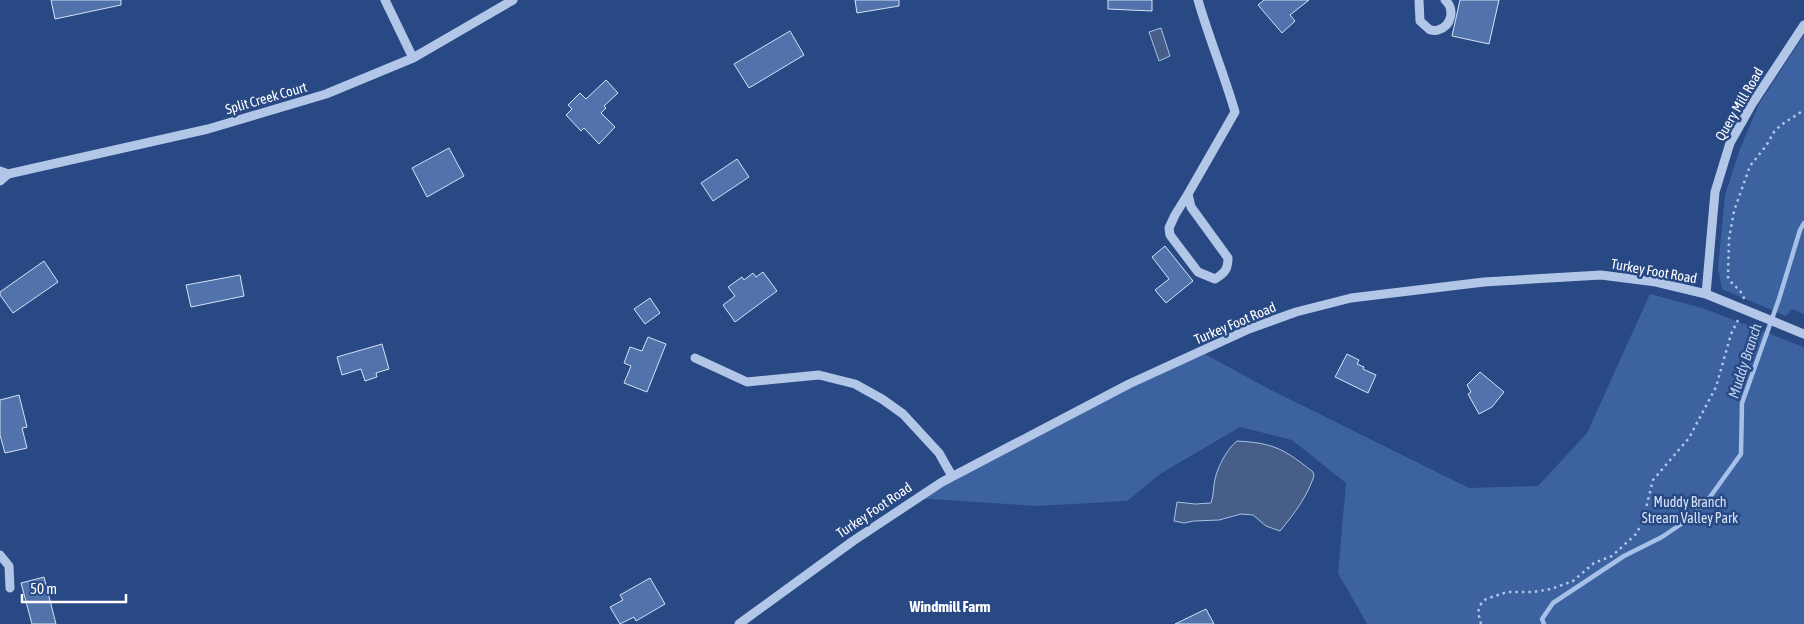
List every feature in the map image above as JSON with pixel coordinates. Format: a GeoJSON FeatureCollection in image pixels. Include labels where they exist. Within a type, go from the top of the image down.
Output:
{"type":"FeatureCollection","features":[{"type":"Feature","properties":{"kind":"street"},"geometry":{"type":"LineString","coordinates":[[384,0],[413,58]]}},
{"type":"Feature","properties":{"kind":"street","name":"Split Creek Court"},"geometry":{"type":"LineString","coordinates":[[0,181],[4,173],[208,129],[326,94],[413,58],[513,0]]}},
{"type":"Feature","properties":{"kind":"street"},"geometry":{"type":"LineString","coordinates":[[1188,194],[1191,208],[1228,258],[1228,266],[1224,274],[1215,279],[1198,272],[1170,235],[1169,228],[1175,215],[1235,112],[1226,78],[1198,0]]}},
{"type":"Feature","properties":{"kind":"street"},"geometry":{"type":"LineString","coordinates":[[1419,0],[1420,21],[1430,30],[1438,30],[1447,25],[1452,12],[1450,5],[1445,0]]}},
{"type":"Feature","properties":{"kind":"street","name":"Query Mill Road"},"geometry":{"type":"LineString","coordinates":[[1706,294],[1715,192],[1730,143],[1752,104],[1804,25]]}},
{"type":"Feature","properties":{"kind":"street","name":"Turkey Foot Road"},"geometry":{"type":"LineString","coordinates":[[739,624],[853,541],[915,498],[952,476],[1129,384],[1249,329],[1296,312],[1351,298],[1484,282],[1601,275],[1656,282],[1706,294],[1804,334]]}},
{"type":"Feature","properties":{"kind":"street"},"geometry":{"type":"LineString","coordinates":[[695,358],[748,382],[819,375],[855,384],[882,399],[903,414],[939,453],[952,476]]}},
{"type":"Feature","properties":{"kind":"street"},"geometry":{"type":"LineString","coordinates":[[0,554],[8,566],[10,588]]}},
{"type":"Feature","properties":{"kind":"path"},"geometry":{"type":"LineString","coordinates":[[1480,624],[1478,612],[1481,604],[1486,599],[1506,592],[1533,592],[1573,582],[1594,563],[1612,556],[1635,535],[1642,524],[1653,480],[1689,438],[1716,387],[1730,334],[1745,304],[1744,295],[1728,277],[1729,239],[1734,211],[1750,166],[1766,146],[1774,132],[1781,125],[1804,110]]}},
{"type":"Feature","properties":{"kind":"green space"},"geometry":{"type":"Polygon","coordinates":[[[1804,35],[1804,314],[1792,309],[1786,316],[1722,289],[1718,268],[1725,195],[1740,149],[1759,104],[1804,35]]]}},
{"type":"Feature","properties":{"kind":"green space","name":"Muddy Branch Stream Valley Park"},"geometry":{"type":"Polygon","coordinates":[[[1650,294],[1702,308],[1804,347],[1804,624],[1367,624],[1338,573],[1346,483],[1292,440],[1240,427],[1160,474],[1127,501],[1037,506],[915,498],[942,482],[1201,352],[1271,390],[1469,488],[1538,486],[1587,433],[1650,294]]]}},
{"type":"Feature","properties":{"kind":"shaded area"},"geometry":{"type":"Polygon","coordinates":[[[1161,28],[1170,56],[1159,61],[1149,32],[1161,28]]]}},
{"type":"Feature","properties":{"kind":"shaded area"},"geometry":{"type":"Polygon","coordinates":[[[1237,441],[1260,443],[1278,449],[1313,472],[1314,476],[1308,491],[1285,525],[1280,531],[1266,526],[1253,515],[1241,514],[1219,520],[1184,523],[1174,521],[1177,502],[1211,503],[1218,469],[1226,453],[1237,441]]]}},
{"type":"Feature","properties":{"kind":"building"},"geometry":{"type":"Polygon","coordinates":[[[51,0],[121,0],[121,5],[55,19],[51,0]]]}},
{"type":"Feature","properties":{"kind":"building"},"geometry":{"type":"Polygon","coordinates":[[[855,0],[899,0],[899,6],[857,13],[855,0]]]}},
{"type":"Feature","properties":{"kind":"building"},"geometry":{"type":"Polygon","coordinates":[[[1108,0],[1152,0],[1152,11],[1108,9],[1108,0]]]}},
{"type":"Feature","properties":{"kind":"building"},"geometry":{"type":"Polygon","coordinates":[[[1264,0],[1309,0],[1290,15],[1295,21],[1282,33],[1258,5],[1264,0]]]}},
{"type":"Feature","properties":{"kind":"building"},"geometry":{"type":"Polygon","coordinates":[[[1460,0],[1499,0],[1489,44],[1452,36],[1460,0]]]}},
{"type":"Feature","properties":{"kind":"building"},"geometry":{"type":"Polygon","coordinates":[[[790,31],[804,55],[749,88],[734,64],[790,31]]]}},
{"type":"Feature","properties":{"kind":"building"},"geometry":{"type":"Polygon","coordinates":[[[606,80],[618,93],[604,106],[606,108],[601,113],[615,127],[599,144],[584,128],[581,131],[566,115],[572,109],[568,105],[580,93],[586,99],[606,80]]]}},
{"type":"Feature","properties":{"kind":"building"},"geometry":{"type":"Polygon","coordinates":[[[449,148],[464,176],[427,197],[412,168],[449,148]]]}},
{"type":"Feature","properties":{"kind":"building"},"geometry":{"type":"Polygon","coordinates":[[[737,159],[749,177],[713,201],[701,183],[737,159]]]}},
{"type":"Feature","properties":{"kind":"building"},"geometry":{"type":"Polygon","coordinates":[[[1165,246],[1193,281],[1166,303],[1155,290],[1169,279],[1152,257],[1165,246]]]}},
{"type":"Feature","properties":{"kind":"building"},"geometry":{"type":"Polygon","coordinates":[[[44,261],[58,282],[13,313],[0,295],[0,292],[44,261]]]}},
{"type":"Feature","properties":{"kind":"building"},"geometry":{"type":"Polygon","coordinates":[[[763,272],[777,291],[735,322],[723,305],[735,296],[728,287],[742,277],[744,280],[753,273],[756,277],[763,272]]]}},
{"type":"Feature","properties":{"kind":"building"},"geometry":{"type":"Polygon","coordinates":[[[240,275],[244,296],[191,307],[186,285],[240,275]]]}},
{"type":"Feature","properties":{"kind":"building"},"geometry":{"type":"Polygon","coordinates":[[[650,298],[660,313],[645,324],[634,309],[650,298]]]}},
{"type":"Feature","properties":{"kind":"building"},"geometry":{"type":"Polygon","coordinates":[[[648,337],[666,344],[647,392],[624,383],[631,366],[624,363],[630,347],[642,351],[648,337]]]}},
{"type":"Feature","properties":{"kind":"building"},"geometry":{"type":"Polygon","coordinates":[[[382,344],[389,369],[376,373],[377,377],[365,381],[361,369],[342,375],[337,357],[382,344]]]}},
{"type":"Feature","properties":{"kind":"building"},"geometry":{"type":"Polygon","coordinates":[[[1347,354],[1359,360],[1357,364],[1364,367],[1363,369],[1376,375],[1368,393],[1335,377],[1347,354]]]}},
{"type":"Feature","properties":{"kind":"building"},"geometry":{"type":"Polygon","coordinates":[[[1480,372],[1504,392],[1492,407],[1479,414],[1468,394],[1471,392],[1467,385],[1480,372]]]}},
{"type":"Feature","properties":{"kind":"building"},"geometry":{"type":"Polygon","coordinates":[[[19,395],[27,427],[22,428],[27,448],[5,453],[0,435],[0,400],[19,395]]]}},
{"type":"Feature","properties":{"kind":"building"},"geometry":{"type":"Polygon","coordinates":[[[44,577],[56,624],[32,624],[21,583],[44,577]]]}},
{"type":"Feature","properties":{"kind":"building"},"geometry":{"type":"Polygon","coordinates":[[[650,578],[665,604],[636,621],[634,617],[620,624],[610,607],[623,600],[620,595],[650,578]]]}},
{"type":"Feature","properties":{"kind":"building"},"geometry":{"type":"Polygon","coordinates":[[[1206,609],[1214,624],[1175,624],[1206,609]]]}},
{"type":"Feature","properties":{"kind":"waterway","name":"Muddy Branch"},"geometry":{"type":"LineString","coordinates":[[1544,624],[1542,619],[1553,603],[1624,556],[1662,537],[1690,518],[1710,497],[1741,454],[1742,403],[1779,299],[1800,230],[1804,223]]}},
{"type":"Feature","properties":{"kind":"district","name":"Windmill Farm"},"geometry":{"type":"Point","coordinates":[950,607]}}]}
